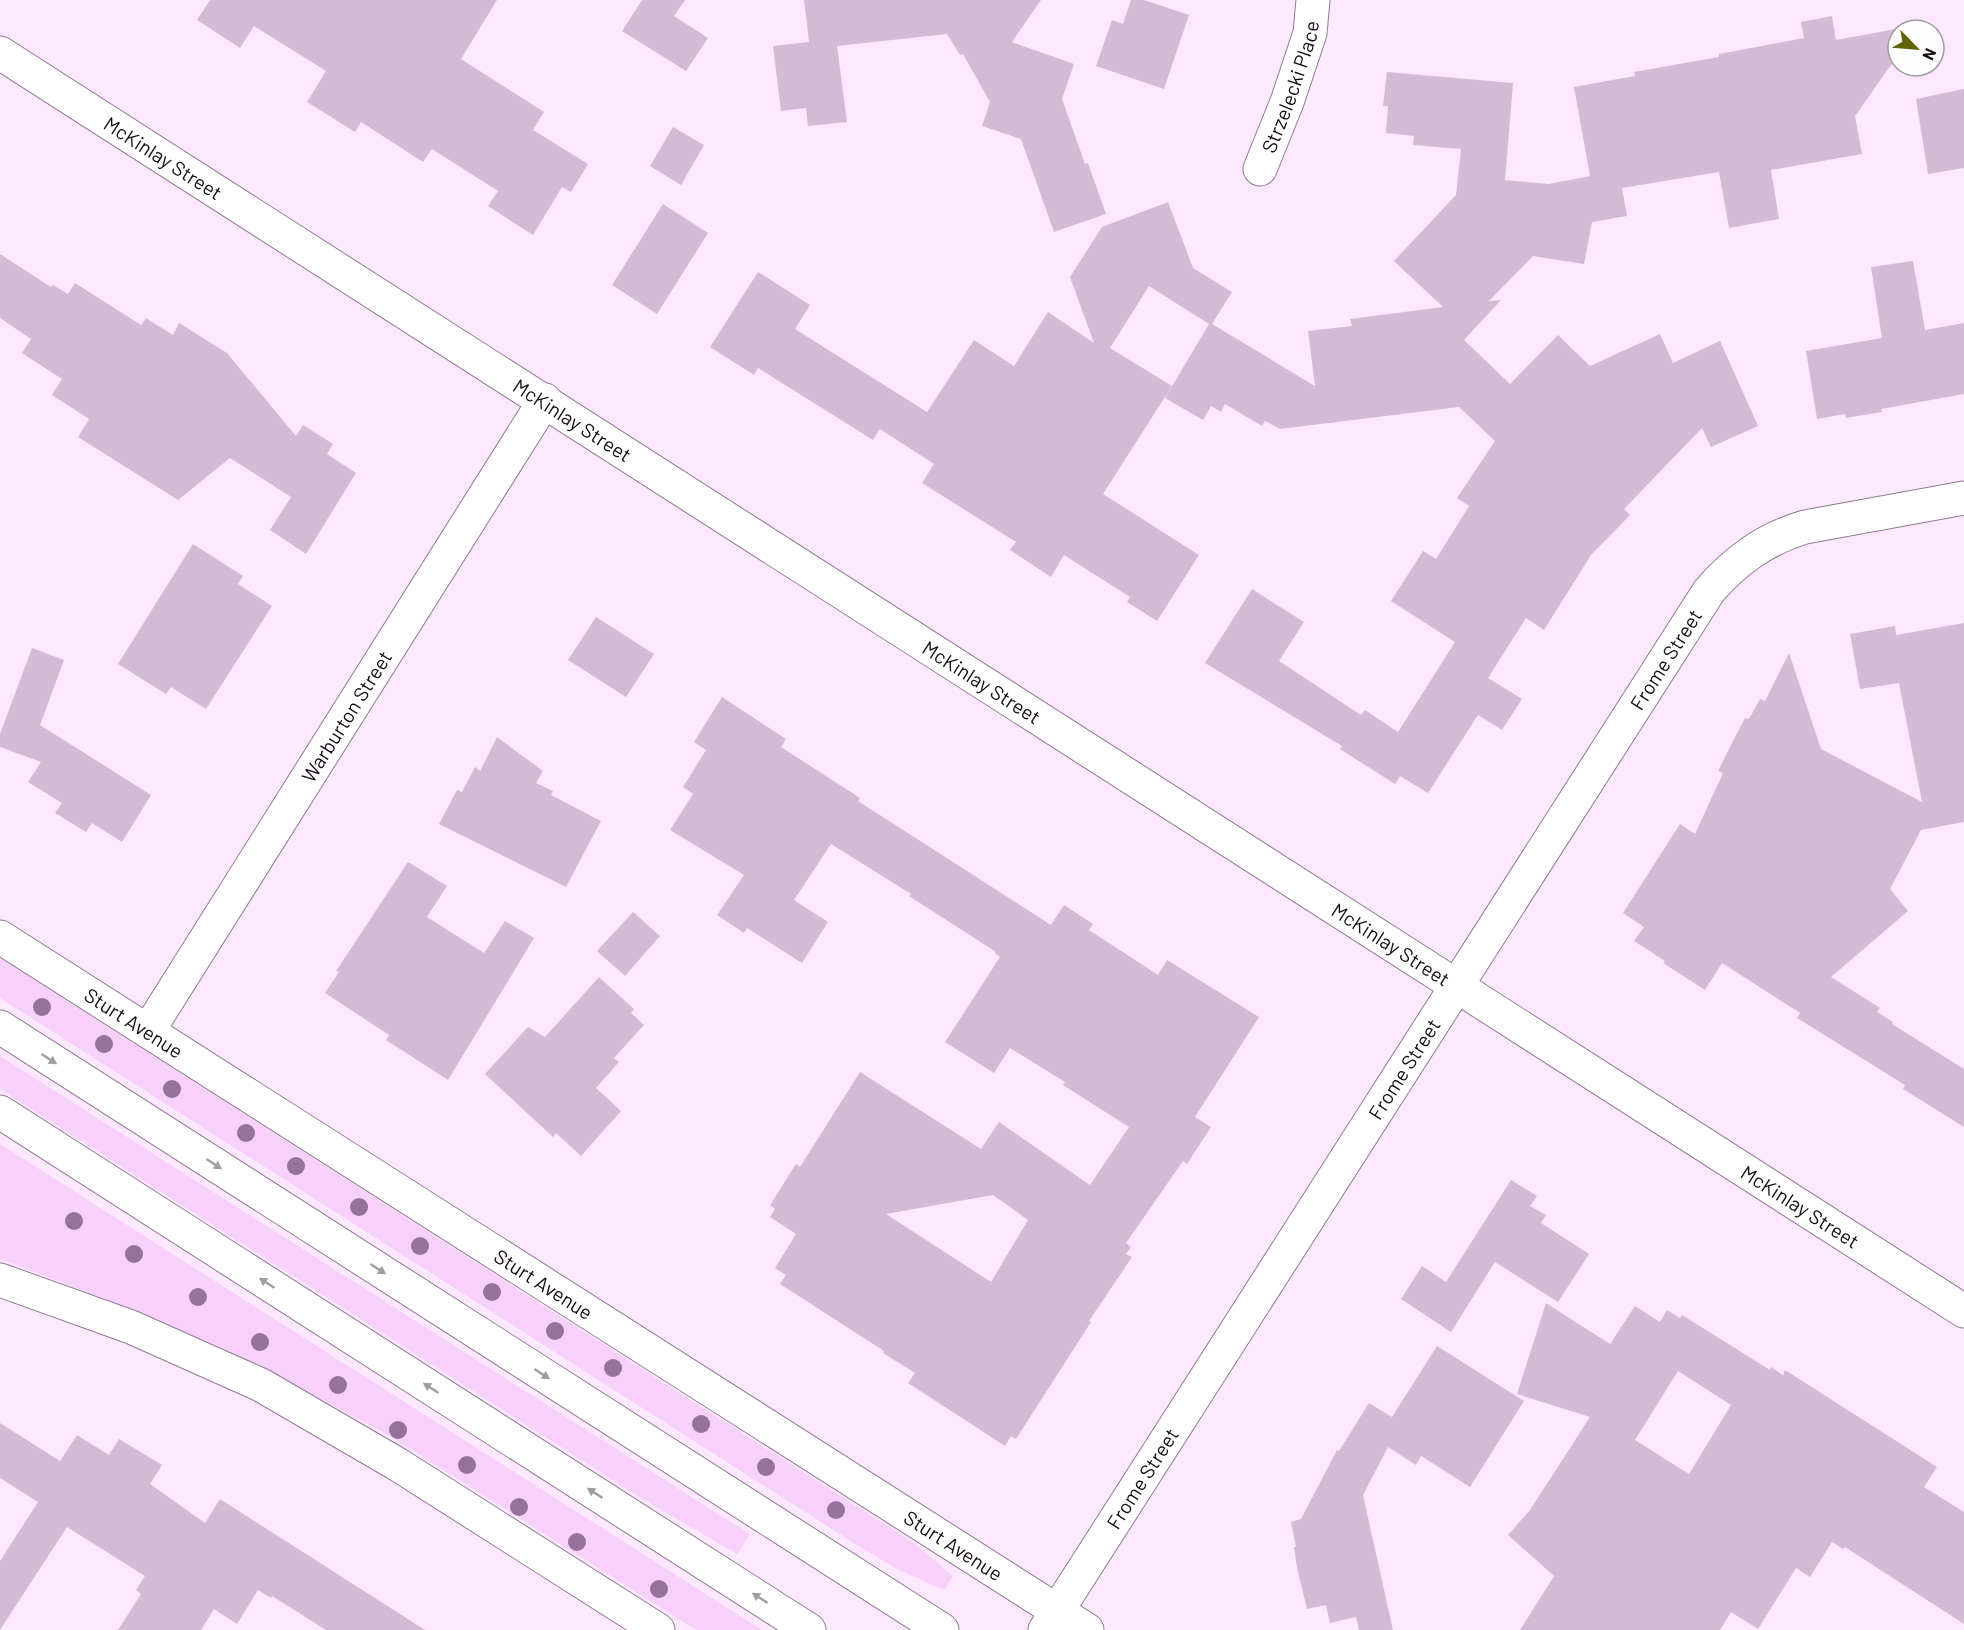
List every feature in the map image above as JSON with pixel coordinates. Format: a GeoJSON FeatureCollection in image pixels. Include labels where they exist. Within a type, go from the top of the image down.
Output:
{"type":"FeatureCollection","features":[{"type":"Feature","properties":{"kind":"street","name":"Strzelecki Place"},"geometry":{"type":"LineString","coordinates":[[1260,169],[1287,102],[1310,33],[1313,0]]}},
{"type":"Feature","properties":{"kind":"street","name":"McKinlay Street"},"geometry":{"type":"LineString","coordinates":[[0,53],[1964,1311]]}},
{"type":"Feature","properties":{"kind":"street","name":"Warburton Street"},"geometry":{"type":"LineString","coordinates":[[148,1031],[545,400]]}},
{"type":"Feature","properties":{"kind":"street","name":"Frome Street"},"geometry":{"type":"LineString","coordinates":[[1051,1620],[1709,591],[1744,556],[1763,544],[1794,530],[1964,498]]}},
{"type":"Feature","properties":{"kind":"street","name":"Sturt Avenue"},"geometry":{"type":"LineString","coordinates":[[0,937],[148,1031],[1051,1620],[1087,1630]]}},
{"type":"Feature","properties":{"kind":"street"},"geometry":{"type":"LineString","coordinates":[[0,1027],[942,1630]]}},
{"type":"Feature","properties":{"kind":"street"},"geometry":{"type":"LineString","coordinates":[[0,1112],[809,1630]]}},
{"type":"Feature","properties":{"kind":"street"},"geometry":{"type":"LineString","coordinates":[[0,1280],[131,1327],[261,1385],[397,1464],[658,1630]]}},
{"type":"Feature","properties":{"kind":"shaded area"},"geometry":{"type":"Polygon","coordinates":[[[0,958],[914,1543],[953,1576],[944,1590],[897,1569],[857,1545],[0,998],[0,958]]]}},
{"type":"Feature","properties":{"kind":"shaded area"},"geometry":{"type":"Polygon","coordinates":[[[0,1056],[750,1534],[737,1554],[636,1495],[0,1089],[0,1056]]]}},
{"type":"Feature","properties":{"kind":"shaded area"},"geometry":{"type":"Polygon","coordinates":[[[0,1144],[762,1630],[696,1630],[390,1436],[295,1384],[178,1329],[0,1259],[0,1144]]]}},
{"type":"Feature","properties":{"kind":"building"},"geometry":{"type":"Polygon","coordinates":[[[210,0],[497,0],[461,59],[544,112],[533,130],[588,164],[571,192],[562,187],[533,235],[488,206],[498,191],[432,149],[423,162],[361,122],[355,132],[307,102],[326,71],[254,26],[240,48],[197,20],[210,0]]]}},
{"type":"Feature","properties":{"kind":"building"},"geometry":{"type":"Polygon","coordinates":[[[642,0],[685,0],[674,16],[708,38],[686,71],[622,31],[642,0]]]}},
{"type":"Feature","properties":{"kind":"building"},"geometry":{"type":"Polygon","coordinates":[[[804,0],[1041,0],[1012,42],[1074,64],[1062,99],[1106,214],[1054,232],[1021,139],[982,126],[990,102],[963,54],[960,55],[947,34],[837,46],[847,122],[808,126],[806,108],[781,111],[773,46],[809,42],[804,0]]]}},
{"type":"Feature","properties":{"kind":"building"},"geometry":{"type":"Polygon","coordinates":[[[1131,0],[1144,0],[1189,15],[1164,89],[1096,66],[1112,20],[1123,24],[1131,0]]]}},
{"type":"Feature","properties":{"kind":"building"},"geometry":{"type":"Polygon","coordinates":[[[1832,16],[1836,40],[1886,31],[1886,72],[1855,116],[1862,154],[1771,170],[1779,219],[1729,228],[1719,172],[1622,188],[1627,216],[1592,222],[1584,264],[1533,256],[1489,301],[1501,300],[1464,340],[1510,384],[1558,335],[1590,366],[1660,334],[1673,363],[1720,341],[1758,426],[1711,447],[1702,428],[1624,509],[1630,515],[1591,555],[1544,630],[1526,618],[1488,678],[1522,699],[1502,730],[1478,715],[1428,793],[1400,776],[1395,784],[1340,749],[1342,746],[1205,663],[1252,589],[1304,622],[1279,661],[1361,715],[1365,710],[1398,732],[1455,642],[1391,601],[1423,551],[1436,559],[1469,506],[1457,498],[1495,441],[1459,407],[1280,429],[1265,421],[1262,426],[1225,404],[1221,412],[1211,406],[1203,420],[1165,398],[1209,324],[1149,286],[1110,348],[1172,386],[1103,494],[1199,555],[1157,621],[1127,602],[1130,597],[1064,555],[1051,577],[1010,550],[1016,542],[922,483],[934,464],[880,429],[873,440],[758,368],[754,375],[710,347],[758,272],[810,305],[795,329],[927,412],[974,340],[1014,366],[1048,312],[1094,343],[1070,277],[1102,227],[1168,202],[1193,268],[1232,292],[1212,324],[1315,386],[1308,331],[1352,326],[1350,319],[1443,307],[1394,261],[1456,195],[1461,149],[1413,145],[1414,136],[1386,133],[1388,106],[1383,106],[1387,72],[1513,83],[1505,180],[1549,184],[1590,176],[1574,87],[1635,76],[1634,72],[1719,57],[1719,54],[1804,38],[1801,22],[1832,16]]]}},
{"type":"Feature","properties":{"kind":"building"},"geometry":{"type":"Polygon","coordinates":[[[1964,89],[1964,168],[1928,174],[1916,99],[1964,89]]]}},
{"type":"Feature","properties":{"kind":"building"},"geometry":{"type":"Polygon","coordinates":[[[673,127],[704,145],[681,185],[650,166],[673,127]]]}},
{"type":"Feature","properties":{"kind":"building"},"geometry":{"type":"Polygon","coordinates":[[[663,204],[708,233],[657,314],[612,285],[663,204]]]}},
{"type":"Feature","properties":{"kind":"building"},"geometry":{"type":"Polygon","coordinates":[[[0,254],[51,287],[53,285],[68,294],[75,283],[141,325],[146,318],[173,335],[179,323],[227,353],[296,436],[303,425],[333,444],[327,454],[356,473],[306,554],[270,530],[291,497],[230,458],[178,500],[78,437],[89,419],[52,395],[62,379],[22,353],[31,339],[0,318],[0,254]]]}},
{"type":"Feature","properties":{"kind":"building"},"geometry":{"type":"Polygon","coordinates":[[[1913,261],[1925,330],[1964,323],[1964,394],[1881,409],[1882,412],[1846,418],[1845,414],[1817,419],[1806,351],[1882,338],[1871,267],[1913,261]]]}},
{"type":"Feature","properties":{"kind":"building"},"geometry":{"type":"Polygon","coordinates":[[[193,544],[243,576],[238,584],[272,606],[206,709],[171,687],[166,694],[118,664],[193,544]]]}},
{"type":"Feature","properties":{"kind":"building"},"geometry":{"type":"Polygon","coordinates":[[[596,617],[654,654],[626,697],[568,660],[596,617]]]}},
{"type":"Feature","properties":{"kind":"building"},"geometry":{"type":"Polygon","coordinates":[[[1964,623],[1964,822],[1921,830],[1890,889],[1908,911],[1831,977],[1880,1008],[1877,1012],[1893,1022],[1892,1024],[1964,1069],[1964,1127],[1903,1089],[1905,1085],[1797,1018],[1800,1013],[1722,963],[1705,990],[1634,941],[1644,927],[1623,913],[1680,824],[1695,834],[1723,773],[1718,771],[1733,741],[1745,718],[1749,719],[1760,699],[1765,701],[1789,653],[1821,749],[1922,802],[1899,683],[1860,689],[1850,634],[1895,626],[1896,635],[1964,623]]]}},
{"type":"Feature","properties":{"kind":"building"},"geometry":{"type":"Polygon","coordinates":[[[32,648],[64,660],[40,725],[151,795],[122,842],[92,823],[86,832],[55,813],[62,803],[28,782],[41,762],[0,747],[0,734],[32,648]]]}},
{"type":"Feature","properties":{"kind":"building"},"geometry":{"type":"Polygon","coordinates":[[[722,697],[786,739],[781,747],[860,798],[858,801],[1051,925],[1064,905],[1093,924],[1089,930],[1158,975],[1167,960],[1259,1017],[1195,1117],[1211,1127],[1187,1164],[1183,1161],[1126,1243],[1131,1247],[1126,1254],[1132,1257],[1089,1321],[1091,1322],[1016,1439],[1011,1436],[1005,1446],[908,1383],[915,1373],[780,1284],[786,1275],[775,1268],[796,1234],[770,1217],[775,1209],[770,1205],[796,1164],[800,1167],[860,1072],[981,1149],[999,1122],[1090,1185],[1129,1127],[1063,1085],[1065,1082],[1010,1048],[994,1073],[945,1042],[1000,957],[996,952],[909,896],[911,894],[831,844],[794,900],[828,922],[802,963],[747,928],[744,933],[717,915],[744,875],[670,830],[693,794],[683,787],[706,750],[694,742],[722,697]],[[993,1195],[886,1214],[991,1282],[1028,1220],[993,1195]]]}},
{"type":"Feature","properties":{"kind":"building"},"geometry":{"type":"Polygon","coordinates":[[[497,737],[543,771],[536,783],[553,791],[551,795],[601,821],[566,887],[439,824],[457,790],[462,792],[475,767],[480,771],[497,737]]]}},
{"type":"Feature","properties":{"kind":"building"},"geometry":{"type":"Polygon","coordinates":[[[408,862],[447,886],[427,917],[484,953],[505,921],[534,938],[448,1080],[386,1040],[389,1035],[325,993],[339,972],[336,971],[408,862]]]}},
{"type":"Feature","properties":{"kind":"building"},"geometry":{"type":"Polygon","coordinates":[[[633,912],[660,936],[625,976],[597,951],[633,912]]]}},
{"type":"Feature","properties":{"kind":"building"},"geometry":{"type":"Polygon","coordinates":[[[599,977],[634,1009],[631,1013],[644,1025],[614,1058],[619,1062],[596,1088],[621,1111],[581,1156],[556,1133],[553,1137],[485,1074],[528,1027],[545,1037],[599,977]]]}},
{"type":"Feature","properties":{"kind":"building"},"geometry":{"type":"Polygon","coordinates":[[[1511,1180],[1537,1196],[1530,1206],[1546,1215],[1541,1223],[1589,1254],[1558,1302],[1495,1262],[1451,1332],[1401,1299],[1422,1266],[1446,1282],[1511,1180]]]}},
{"type":"Feature","properties":{"kind":"building"},"geometry":{"type":"Polygon","coordinates":[[[1546,1303],[1610,1344],[1635,1306],[1660,1322],[1667,1310],[1680,1318],[1682,1315],[1770,1370],[1771,1367],[1783,1375],[1785,1370],[1937,1467],[1924,1487],[1964,1512],[1964,1624],[1845,1547],[1843,1549],[1832,1542],[1810,1577],[1796,1568],[1758,1629],[1731,1612],[1720,1630],[1520,1630],[1554,1576],[1508,1535],[1530,1510],[1590,1417],[1517,1394],[1546,1303]],[[1678,1371],[1635,1440],[1689,1474],[1731,1405],[1678,1371]]]}},
{"type":"Feature","properties":{"kind":"building"},"geometry":{"type":"Polygon","coordinates":[[[1437,1346],[1524,1401],[1470,1487],[1421,1456],[1416,1465],[1388,1447],[1363,1495],[1393,1630],[1359,1630],[1356,1617],[1330,1623],[1326,1605],[1307,1609],[1297,1568],[1291,1522],[1301,1519],[1337,1450],[1339,1451],[1369,1403],[1392,1417],[1437,1346]]]}},
{"type":"Feature","properties":{"kind":"building"},"geometry":{"type":"Polygon","coordinates":[[[0,1423],[60,1461],[77,1435],[109,1455],[119,1439],[162,1465],[150,1484],[205,1523],[220,1499],[425,1630],[326,1630],[272,1596],[271,1598],[258,1590],[237,1624],[214,1609],[201,1630],[118,1630],[141,1594],[136,1590],[145,1576],[67,1527],[0,1630],[0,1561],[38,1502],[0,1478],[0,1423]]]}}]}
